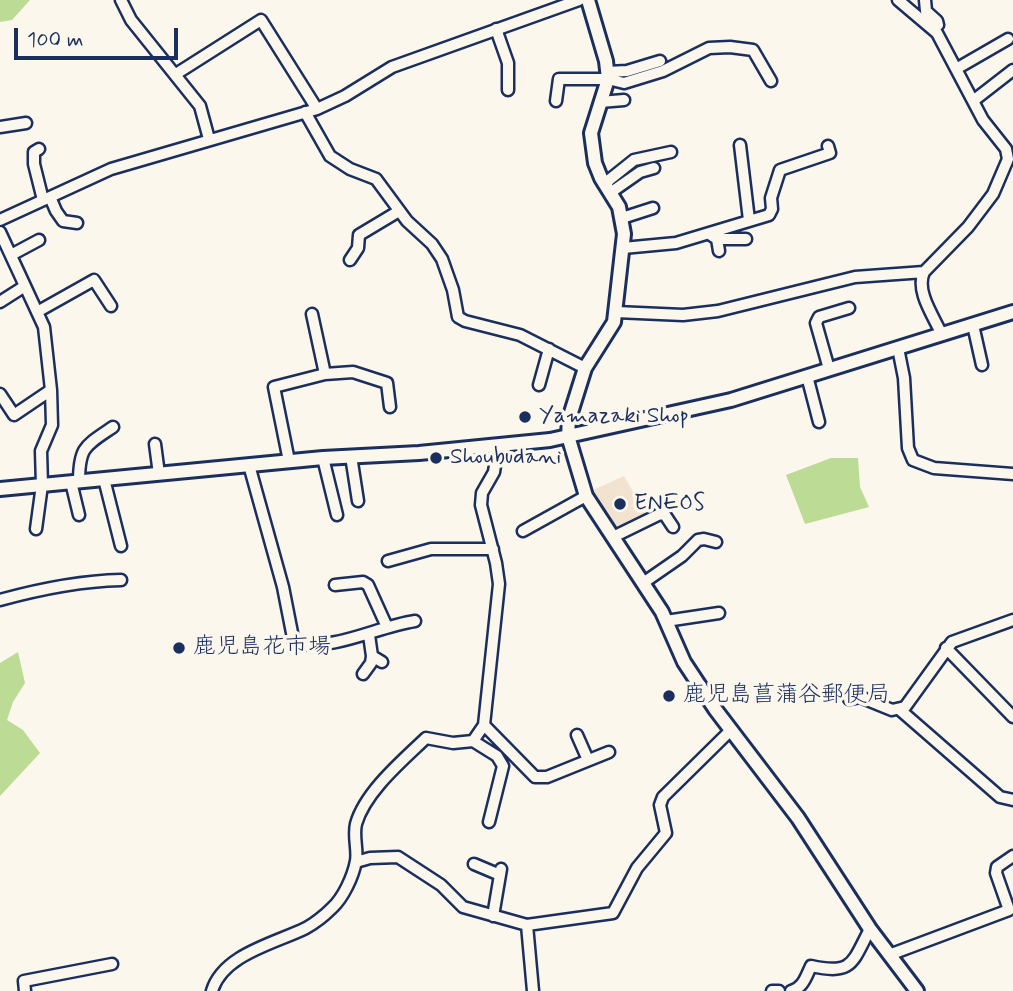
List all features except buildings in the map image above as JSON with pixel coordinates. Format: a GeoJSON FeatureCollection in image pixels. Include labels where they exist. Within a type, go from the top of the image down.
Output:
{"type":"FeatureCollection","features":[{"type":"Feature","properties":{"kind":"street"},"geometry":{"type":"LineString","coordinates":[[121,0],[131,20],[200,106],[209,139]]}},
{"type":"Feature","properties":{"kind":"street"},"geometry":{"type":"LineString","coordinates":[[0,220],[111,169],[306,112],[345,96],[392,67],[579,0]]}},
{"type":"Feature","properties":{"kind":"street"},"geometry":{"type":"LineString","coordinates":[[589,0],[608,75],[591,133],[595,163],[622,218],[624,234],[614,321],[585,368],[571,409],[568,436],[586,496],[666,621],[684,662],[798,818],[870,929],[916,991]]}},
{"type":"Feature","properties":{"kind":"street"},"geometry":{"type":"LineString","coordinates":[[898,0],[933,29],[983,120],[1010,149],[1006,167],[993,194],[968,228],[924,272],[920,280],[924,296],[942,335]]}},
{"type":"Feature","properties":{"kind":"street"},"geometry":{"type":"LineString","coordinates":[[925,0],[926,11],[937,21],[938,25],[933,29]]}},
{"type":"Feature","properties":{"kind":"street"},"geometry":{"type":"LineString","coordinates":[[176,74],[261,20],[317,108]]}},
{"type":"Feature","properties":{"kind":"street"},"geometry":{"type":"LineString","coordinates":[[496,29],[508,63],[508,90]]}},
{"type":"Feature","properties":{"kind":"street"},"geometry":{"type":"LineString","coordinates":[[956,68],[1008,39]]}},
{"type":"Feature","properties":{"kind":"street"},"geometry":{"type":"LineString","coordinates":[[608,75],[624,83],[663,71],[709,48],[730,47],[753,50],[771,81]]}},
{"type":"Feature","properties":{"kind":"street"},"geometry":{"type":"LineString","coordinates":[[556,102],[559,74],[608,75],[660,61]]}},
{"type":"Feature","properties":{"kind":"street"},"geometry":{"type":"LineString","coordinates":[[973,101],[1013,70]]}},
{"type":"Feature","properties":{"kind":"street"},"geometry":{"type":"LineString","coordinates":[[600,102],[624,100]]}},
{"type":"Feature","properties":{"kind":"street"},"geometry":{"type":"LineString","coordinates":[[306,112],[330,156],[350,169],[376,179],[407,221],[432,244],[442,259],[453,290],[458,317],[520,335],[585,368]]}},
{"type":"Feature","properties":{"kind":"street"},"geometry":{"type":"LineString","coordinates":[[0,127],[26,122]]}},
{"type":"Feature","properties":{"kind":"street"},"geometry":{"type":"LineString","coordinates":[[740,145],[749,220]]}},
{"type":"Feature","properties":{"kind":"street"},"geometry":{"type":"LineString","coordinates":[[623,247],[676,243],[712,236],[749,220],[769,215],[780,170],[830,153],[828,146]]}},
{"type":"Feature","properties":{"kind":"street"},"geometry":{"type":"LineString","coordinates":[[39,149],[34,152],[34,164],[47,198],[64,221],[77,223]]}},
{"type":"Feature","properties":{"kind":"street"},"geometry":{"type":"LineString","coordinates":[[607,188],[634,160],[671,152]]}},
{"type":"Feature","properties":{"kind":"street"},"geometry":{"type":"LineString","coordinates":[[607,188],[654,168]]}},
{"type":"Feature","properties":{"kind":"street"},"geometry":{"type":"LineString","coordinates":[[622,218],[653,208]]}},
{"type":"Feature","properties":{"kind":"street"},"geometry":{"type":"LineString","coordinates":[[350,260],[358,248],[359,235],[399,211]]}},
{"type":"Feature","properties":{"kind":"street"},"geometry":{"type":"LineString","coordinates":[[0,232],[44,327],[51,390],[51,425],[41,451],[42,485],[36,529]]}},
{"type":"Feature","properties":{"kind":"street"},"geometry":{"type":"LineString","coordinates":[[712,236],[746,239]]}},
{"type":"Feature","properties":{"kind":"street"},"geometry":{"type":"LineString","coordinates":[[712,236],[719,251]]}},
{"type":"Feature","properties":{"kind":"street"},"geometry":{"type":"LineString","coordinates":[[11,255],[39,240]]}},
{"type":"Feature","properties":{"kind":"street"},"geometry":{"type":"LineString","coordinates":[[616,312],[683,316],[718,312],[855,277],[924,272]]}},
{"type":"Feature","properties":{"kind":"street"},"geometry":{"type":"LineString","coordinates":[[37,312],[94,280],[111,306]]}},
{"type":"Feature","properties":{"kind":"street"},"geometry":{"type":"LineString","coordinates":[[0,302],[24,286]]}},
{"type":"Feature","properties":{"kind":"street"},"geometry":{"type":"LineString","coordinates":[[829,369],[816,323],[820,317],[849,308]]}},
{"type":"Feature","properties":{"kind":"street"},"geometry":{"type":"LineString","coordinates":[[0,489],[323,458],[498,446],[568,436],[719,403],[1013,312]]}},
{"type":"Feature","properties":{"kind":"street"},"geometry":{"type":"LineString","coordinates":[[312,314],[326,374]]}},
{"type":"Feature","properties":{"kind":"street"},"geometry":{"type":"LineString","coordinates":[[973,325],[982,365]]}},
{"type":"Feature","properties":{"kind":"street"},"geometry":{"type":"LineString","coordinates":[[898,348],[904,378],[908,448],[914,460],[934,468],[1013,474]]}},
{"type":"Feature","properties":{"kind":"street"},"geometry":{"type":"LineString","coordinates":[[539,385],[549,349]]}},
{"type":"Feature","properties":{"kind":"street"},"geometry":{"type":"LineString","coordinates":[[289,461],[274,387],[326,374],[353,372],[387,383],[390,407]]}},
{"type":"Feature","properties":{"kind":"street"},"geometry":{"type":"LineString","coordinates":[[807,376],[819,422]]}},
{"type":"Feature","properties":{"kind":"street"},"geometry":{"type":"LineString","coordinates":[[0,394],[15,415],[51,390]]}},
{"type":"Feature","properties":{"kind":"street"},"geometry":{"type":"LineString","coordinates":[[79,515],[75,482],[79,459],[87,446],[113,427]]}},
{"type":"Feature","properties":{"kind":"street"},"geometry":{"type":"LineString","coordinates":[[155,444],[159,474]]}},
{"type":"Feature","properties":{"kind":"street"},"geometry":{"type":"LineString","coordinates":[[473,741],[484,725],[499,584],[481,505],[482,493],[494,472],[498,446]]}},
{"type":"Feature","properties":{"kind":"street"},"geometry":{"type":"LineString","coordinates":[[351,456],[358,502]]}},
{"type":"Feature","properties":{"kind":"street"},"geometry":{"type":"LineString","coordinates":[[323,458],[337,515]]}},
{"type":"Feature","properties":{"kind":"street"},"geometry":{"type":"LineString","coordinates":[[249,465],[283,587],[294,643],[325,643],[369,635],[387,627],[415,621]]}},
{"type":"Feature","properties":{"kind":"street"},"geometry":{"type":"LineString","coordinates":[[104,479],[121,546]]}},
{"type":"Feature","properties":{"kind":"street"},"geometry":{"type":"LineString","coordinates":[[523,531],[586,496]]}},
{"type":"Feature","properties":{"kind":"street"},"geometry":{"type":"LineString","coordinates":[[613,537],[660,514],[665,515],[673,527]]}},
{"type":"Feature","properties":{"kind":"street"},"geometry":{"type":"LineString","coordinates":[[643,583],[698,540],[716,542]]}},
{"type":"Feature","properties":{"kind":"street"},"geometry":{"type":"LineString","coordinates":[[388,561],[432,549],[493,550]]}},
{"type":"Feature","properties":{"kind":"street"},"geometry":{"type":"LineString","coordinates":[[0,600],[42,588],[94,580],[121,580]]}},
{"type":"Feature","properties":{"kind":"street"},"geometry":{"type":"LineString","coordinates":[[335,585],[363,582],[368,585],[387,627]]}},
{"type":"Feature","properties":{"kind":"street"},"geometry":{"type":"LineString","coordinates":[[666,621],[719,613]]}},
{"type":"Feature","properties":{"kind":"street"},"geometry":{"type":"LineString","coordinates":[[849,699],[860,697],[892,710],[905,707],[946,649],[960,638],[1013,620]]}},
{"type":"Feature","properties":{"kind":"street"},"geometry":{"type":"LineString","coordinates":[[363,674],[371,663],[369,635]]}},
{"type":"Feature","properties":{"kind":"street"},"geometry":{"type":"LineString","coordinates":[[946,649],[1013,718]]}},
{"type":"Feature","properties":{"kind":"street"},"geometry":{"type":"LineString","coordinates":[[372,656],[382,662]]}},
{"type":"Feature","properties":{"kind":"street"},"geometry":{"type":"LineString","coordinates":[[899,709],[1000,797],[1013,800]]}},
{"type":"Feature","properties":{"kind":"street"},"geometry":{"type":"LineString","coordinates":[[484,725],[534,777],[547,777],[608,752]]}},
{"type":"Feature","properties":{"kind":"street"},"geometry":{"type":"LineString","coordinates":[[356,862],[370,858],[398,857],[441,885],[463,907],[527,925],[613,913],[638,868],[666,833],[660,805],[663,797],[732,730]]}},
{"type":"Feature","properties":{"kind":"street"},"geometry":{"type":"LineString","coordinates":[[578,735],[588,760]]}},
{"type":"Feature","properties":{"kind":"street"},"geometry":{"type":"LineString","coordinates":[[212,991],[215,980],[226,970],[261,946],[308,927],[330,910],[344,892],[356,862],[356,826],[365,803],[426,738],[453,743],[473,741],[497,756],[503,766],[489,822]]}},
{"type":"Feature","properties":{"kind":"street"},"geometry":{"type":"LineString","coordinates":[[889,955],[1009,910],[996,873],[998,867],[1013,856]]}},
{"type":"Feature","properties":{"kind":"street"},"geometry":{"type":"LineString","coordinates":[[474,864],[500,872],[493,916]]}},
{"type":"Feature","properties":{"kind":"street"},"geometry":{"type":"LineString","coordinates":[[527,925],[533,991]]}},
{"type":"Feature","properties":{"kind":"street"},"geometry":{"type":"LineString","coordinates":[[791,991],[804,982],[811,966],[834,971],[846,967],[853,961],[870,929]]}},
{"type":"Feature","properties":{"kind":"street"},"geometry":{"type":"LineString","coordinates":[[25,991],[24,981],[112,964]]}},
{"type":"Feature","properties":{"kind":"street"},"geometry":{"type":"LineString","coordinates":[[772,991],[779,991]]}},
{"type":"Feature","properties":{"kind":"shaded area","name":"ENEOS"},"geometry":{"type":"Polygon","coordinates":[[[624,476],[647,516],[617,531],[591,491],[624,476]]]}},
{"type":"Feature","properties":{"kind":"green space"},"geometry":{"type":"Polygon","coordinates":[[[0,0],[30,0],[12,20],[0,22],[0,0]]]}},
{"type":"Feature","properties":{"kind":"green space"},"geometry":{"type":"Polygon","coordinates":[[[831,458],[858,458],[860,487],[869,507],[805,524],[786,475],[831,458]]]}},
{"type":"Feature","properties":{"kind":"green space"},"geometry":{"type":"Polygon","coordinates":[[[18,652],[25,683],[13,702],[7,720],[23,730],[40,753],[0,796],[0,663],[18,652]]]}},
{"type":"Feature","properties":{"kind":"place","name":"Yamazaki Shop"},"geometry":{"type":"Point","coordinates":[525,417]}},
{"type":"Feature","properties":{"kind":"place","name":"Shoubudani"},"geometry":{"type":"Point","coordinates":[436,458]}},
{"type":"Feature","properties":{"kind":"place","name":"ENEOS"},"geometry":{"type":"Point","coordinates":[620,504]}},
{"type":"Feature","properties":{"kind":"place","name":"鹿児島花市場"},"geometry":{"type":"Point","coordinates":[179,648]}},
{"type":"Feature","properties":{"kind":"place","name":"鹿児島菖蒲谷郵便局"},"geometry":{"type":"Point","coordinates":[669,696]}}]}
